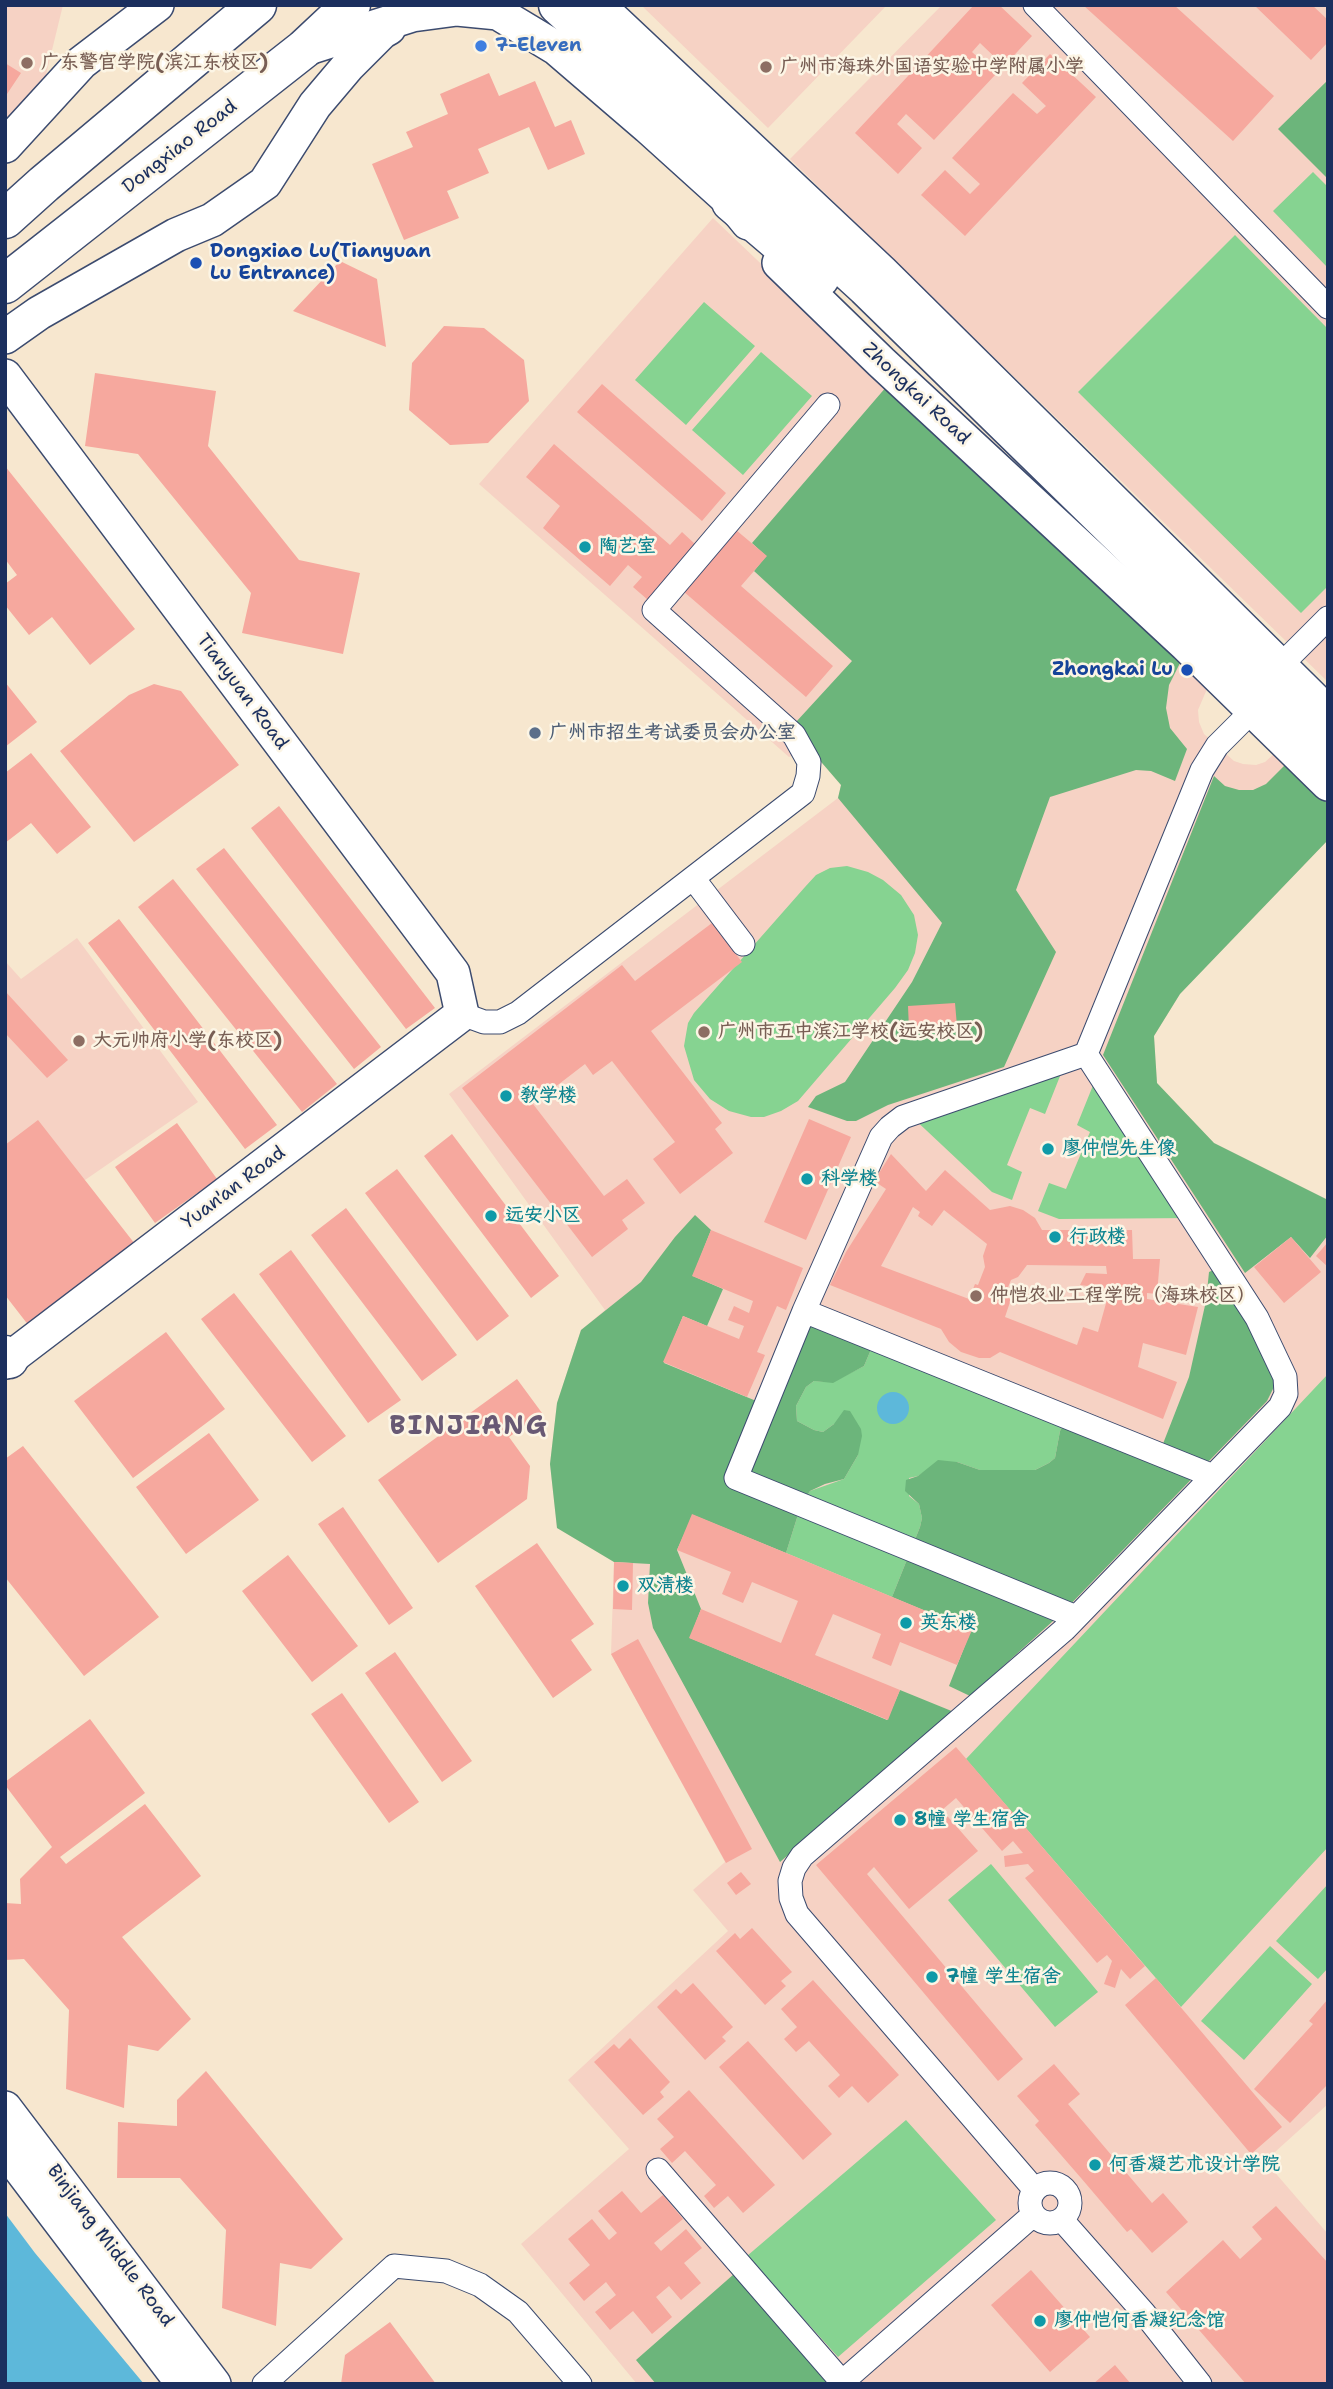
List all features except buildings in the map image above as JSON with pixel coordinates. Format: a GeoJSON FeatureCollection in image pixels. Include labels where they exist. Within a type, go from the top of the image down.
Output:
{"type":"FeatureCollection","features":[{"type":"Feature","properties":{"kind":"highway"},"geometry":{"type":"LineString","coordinates":[[5,219],[257,5]]}},
{"type":"Feature","properties":{"kind":"highway"},"geometry":{"type":"LineString","coordinates":[[558,5],[866,287],[1133,548],[1328,744]]}},
{"type":"Feature","properties":{"kind":"highway","name":"Dongxiao Road"},"geometry":{"type":"LineString","coordinates":[[5,284],[304,49],[358,14]]}},
{"type":"Feature","properties":{"kind":"highway"},"geometry":{"type":"LineString","coordinates":[[731,202],[1133,548]]}},
{"type":"Feature","properties":{"kind":"main road"},"geometry":{"type":"LineString","coordinates":[[5,146],[81,63],[157,5]]}},
{"type":"Feature","properties":{"kind":"main road"},"geometry":{"type":"LineString","coordinates":[[598,5],[881,271],[1328,713]]}},
{"type":"Feature","properties":{"kind":"main road","name":"Zhongkai Road"},"geometry":{"type":"LineString","coordinates":[[412,15],[457,9],[498,13],[556,48],[649,127],[731,202],[792,276],[881,362],[1089,553],[1328,784]]}},
{"type":"Feature","properties":{"kind":"main road"},"geometry":{"type":"LineString","coordinates":[[336,79],[358,14],[412,15]]}},
{"type":"Feature","properties":{"kind":"main road"},"geometry":{"type":"LineString","coordinates":[[5,337],[39,313],[165,242],[212,220],[265,183],[315,106],[336,79],[382,32],[412,15]]}},
{"type":"Feature","properties":{"kind":"main road"},"geometry":{"type":"LineString","coordinates":[[5,209],[44,184]]}},
{"type":"Feature","properties":{"kind":"main road","name":"Tianyuan Road"},"geometry":{"type":"LineString","coordinates":[[5,376],[453,973],[462,1014]]}},
{"type":"Feature","properties":{"kind":"main road","name":"Yuan'an Road"},"geometry":{"type":"LineString","coordinates":[[6,1359],[462,1014]]}},
{"type":"Feature","properties":{"kind":"main road","name":"Binjiang Middle Road"},"geometry":{"type":"LineString","coordinates":[[5,2108],[214,2384]]}},
{"type":"Feature","properties":{"kind":"main road","name":"Binjiang Middle Road"},"geometry":{"type":"LineString","coordinates":[[5,2149],[183,2384]]}},
{"type":"Feature","properties":{"kind":"street"},"geometry":{"type":"LineString","coordinates":[[1035,5],[1328,307]]}},
{"type":"Feature","properties":{"kind":"street"},"geometry":{"type":"LineString","coordinates":[[462,1014],[484,1023],[500,1022],[518,1013],[803,793],[809,762],[794,735],[653,610],[828,405]]}},
{"type":"Feature","properties":{"kind":"street"},"geometry":{"type":"LineString","coordinates":[[1280,666],[1328,618]]}},
{"type":"Feature","properties":{"kind":"street"},"geometry":{"type":"LineString","coordinates":[[1076,1617],[736,1479],[873,1151],[890,1127],[910,1115],[1086,1054],[1202,770],[1217,746],[1253,710]]}},
{"type":"Feature","properties":{"kind":"street"},"geometry":{"type":"LineString","coordinates":[[693,878],[743,944]]}},
{"type":"Feature","properties":{"kind":"street"},"geometry":{"type":"LineString","coordinates":[[1035,2190],[797,1914],[791,1898],[790,1881],[794,1868],[803,1856],[1076,1617],[1280,1407],[1286,1394],[1284,1377],[1257,1318],[1086,1054]]}},
{"type":"Feature","properties":{"kind":"street"},"geometry":{"type":"LineString","coordinates":[[804,1311],[1213,1476]]}},
{"type":"Feature","properties":{"kind":"street"},"geometry":{"type":"LineString","coordinates":[[658,2169],[841,2383],[1034,2215]]}},
{"type":"Feature","properties":{"kind":"street"},"geometry":{"type":"LineString","coordinates":[[1046,2183],[1064,2188],[1071,2205],[1069,2212],[1062,2220],[1045,2223],[1034,2215],[1030,2202],[1035,2190],[1046,2183]]}},
{"type":"Feature","properties":{"kind":"street"},"geometry":{"type":"LineString","coordinates":[[1062,2220],[1144,2313],[1200,2384]]}},
{"type":"Feature","properties":{"kind":"street"},"geometry":{"type":"LineString","coordinates":[[264,2384],[394,2266],[446,2271],[480,2286],[517,2312],[580,2384]]}},
{"type":"Feature","properties":{"kind":"shaded area","name":"广东警官学院(滨江东校区)"},"geometry":{"type":"Polygon","coordinates":[[[5,5],[63,5],[44,83],[5,128],[5,5]]]}},
{"type":"Feature","properties":{"kind":"shaded area","name":"广州市海珠外国语实验中学附属小学"},"geometry":{"type":"Polygon","coordinates":[[[641,5],[887,5],[768,128],[641,5]]]}},
{"type":"Feature","properties":{"kind":"shaded area"},"geometry":{"type":"Polygon","coordinates":[[[942,5],[1328,5],[1328,682],[790,159],[942,5]]]}},
{"type":"Feature","properties":{"kind":"shaded area","name":"仲恺农业工程学院（海珠校区）"},"geometry":{"type":"Polygon","coordinates":[[[713,218],[1207,689],[1198,710],[1204,734],[1234,761],[1243,764],[1256,765],[1265,762],[1275,753],[1328,804],[1328,840],[1180,994],[1154,1036],[1157,1083],[1214,1143],[1328,1200],[1328,2104],[1265,2161],[1328,2234],[1328,2384],[637,2384],[521,2244],[629,2149],[568,2080],[728,1931],[693,1890],[725,1862],[611,1654],[614,1562],[557,1528],[550,1464],[557,1403],[581,1330],[605,1310],[449,1094],[838,798],[841,785],[810,749],[789,757],[479,484],[713,218]]]}},
{"type":"Feature","properties":{"kind":"shaded area","name":"大元帅府小学(东校区)"},"geometry":{"type":"Polygon","coordinates":[[[77,938],[198,1102],[85,1180],[5,1145],[5,961],[21,979],[77,938]]]}},
{"type":"Feature","properties":{"kind":"green space"},"geometry":{"type":"Polygon","coordinates":[[[1328,80],[1328,179],[1278,129],[1328,80]]]}},
{"type":"Feature","properties":{"kind":"green space"},"geometry":{"type":"Polygon","coordinates":[[[1313,172],[1328,187],[1328,268],[1273,211],[1313,172]]]}},
{"type":"Feature","properties":{"kind":"green space"},"geometry":{"type":"Polygon","coordinates":[[[1235,235],[1328,329],[1328,586],[1301,613],[1078,392],[1235,235]]]}},
{"type":"Feature","properties":{"kind":"green space"},"geometry":{"type":"Polygon","coordinates":[[[704,302],[755,346],[686,425],[635,380],[704,302]]]}},
{"type":"Feature","properties":{"kind":"green space"},"geometry":{"type":"Polygon","coordinates":[[[761,352],[812,396],[743,475],[692,430],[761,352]]]}},
{"type":"Feature","properties":{"kind":"green space"},"geometry":{"type":"Polygon","coordinates":[[[887,386],[1180,663],[1169,685],[1166,708],[1170,728],[1187,749],[1175,781],[1151,771],[1136,770],[1050,797],[1016,890],[1056,952],[1004,1067],[888,1105],[856,1121],[847,1121],[808,1107],[816,1096],[845,1082],[912,982],[942,923],[838,798],[841,785],[810,749],[796,722],[852,661],[754,571],[766,556],[752,543],[887,386]]]}},
{"type":"Feature","properties":{"kind":"green space"},"geometry":{"type":"Polygon","coordinates":[[[1286,764],[1328,804],[1328,840],[1180,994],[1154,1036],[1157,1083],[1214,1143],[1328,1200],[1328,1235],[1310,1258],[1291,1237],[1245,1273],[1103,1055],[1214,776],[1225,786],[1253,790],[1266,784],[1286,764]]]}},
{"type":"Feature","properties":{"kind":"green space"},"geometry":{"type":"Polygon","coordinates":[[[847,866],[883,880],[901,895],[914,915],[918,935],[908,970],[798,1101],[764,1117],[751,1117],[729,1111],[710,1099],[694,1080],[684,1046],[688,1023],[816,875],[830,868],[847,866]]]}},
{"type":"Feature","properties":{"kind":"green space"},"geometry":{"type":"Polygon","coordinates":[[[1066,1061],[1045,1114],[1030,1108],[1007,1165],[1022,1172],[1012,1200],[992,1192],[910,1115],[1066,1061]]]}},
{"type":"Feature","properties":{"kind":"green space"},"geometry":{"type":"Polygon","coordinates":[[[1098,1073],[1193,1218],[1059,1219],[1038,1211],[1049,1183],[1066,1189],[1090,1132],[1077,1125],[1098,1073]]]}},
{"type":"Feature","properties":{"kind":"green space"},"geometry":{"type":"Polygon","coordinates":[[[695,1215],[711,1230],[693,1276],[723,1289],[707,1326],[683,1316],[664,1363],[766,1405],[804,1311],[875,1340],[864,1366],[833,1383],[814,1381],[806,1387],[796,1406],[797,1421],[823,1432],[834,1424],[844,1410],[850,1411],[861,1429],[862,1436],[858,1455],[844,1479],[810,1491],[801,1505],[786,1553],[693,1515],[677,1550],[701,1609],[690,1638],[887,1720],[900,1690],[954,1712],[780,1862],[653,1628],[648,1603],[650,1564],[614,1562],[557,1528],[550,1464],[557,1403],[581,1330],[641,1282],[695,1215]]]}},
{"type":"Feature","properties":{"kind":"green space"},"geometry":{"type":"Polygon","coordinates":[[[1218,1268],[1234,1292],[1274,1376],[1275,1385],[1267,1401],[1063,1612],[970,1696],[949,1686],[971,1630],[892,1597],[922,1518],[919,1504],[905,1491],[906,1480],[918,1476],[938,1460],[957,1462],[980,1470],[1035,1470],[1055,1458],[1060,1431],[1068,1417],[1159,1454],[1189,1377],[1206,1301],[1209,1272],[1218,1268]]]}},
{"type":"Feature","properties":{"kind":"green space"},"geometry":{"type":"Polygon","coordinates":[[[875,1340],[1068,1417],[1060,1431],[1055,1458],[1035,1470],[980,1470],[957,1462],[932,1467],[909,1478],[909,1496],[919,1504],[922,1518],[892,1597],[786,1553],[801,1505],[810,1491],[844,1479],[858,1455],[834,1424],[823,1432],[797,1421],[796,1406],[806,1387],[814,1381],[833,1382],[864,1366],[875,1340]]]}},
{"type":"Feature","properties":{"kind":"green space"},"geometry":{"type":"Polygon","coordinates":[[[1328,1374],[1328,1847],[1181,2007],[966,1759],[1328,1374]]]}},
{"type":"Feature","properties":{"kind":"green space"},"geometry":{"type":"Polygon","coordinates":[[[991,1864],[1098,1992],[1055,2027],[948,1900],[991,1864]]]}},
{"type":"Feature","properties":{"kind":"green space"},"geometry":{"type":"Polygon","coordinates":[[[1328,1884],[1328,1968],[1318,1979],[1276,1941],[1328,1884]]]}},
{"type":"Feature","properties":{"kind":"green space"},"geometry":{"type":"Polygon","coordinates":[[[1270,1946],[1312,1984],[1244,2060],[1201,2021],[1270,1946]]]}},
{"type":"Feature","properties":{"kind":"green space"},"geometry":{"type":"Polygon","coordinates":[[[906,2120],[996,2220],[838,2357],[747,2256],[906,2120]]]}},
{"type":"Feature","properties":{"kind":"green space"},"geometry":{"type":"Polygon","coordinates":[[[742,2267],[840,2384],[656,2384],[636,2360],[742,2267]]]}},
{"type":"Feature","properties":{"kind":"water"},"geometry":{"type":"Polygon","coordinates":[[[893,1392],[905,1396],[909,1408],[905,1420],[893,1424],[881,1420],[877,1408],[881,1396],[893,1392]]]}},
{"type":"Feature","properties":{"kind":"water"},"geometry":{"type":"Polygon","coordinates":[[[5,2213],[35,2253],[144,2384],[5,2384],[5,2213]]]}},
{"type":"Feature","properties":{"kind":"place","name":"7-Eleven"},"geometry":{"type":"Point","coordinates":[481,46]}},
{"type":"Feature","properties":{"kind":"place","name":"广东警官学院(滨江东校区)"},"geometry":{"type":"Point","coordinates":[27,63]}},
{"type":"Feature","properties":{"kind":"place","name":"广州市海珠外国语实验中学附属小学"},"geometry":{"type":"Point","coordinates":[766,67]}},
{"type":"Feature","properties":{"kind":"place","name":"Dongxiao Lu(Tianyuan Lu Entrance)"},"geometry":{"type":"Point","coordinates":[196,263]}},
{"type":"Feature","properties":{"kind":"place","name":"陶艺室"},"geometry":{"type":"Point","coordinates":[585,547]}},
{"type":"Feature","properties":{"kind":"place","name":"Zhongkai Lu"},"geometry":{"type":"Point","coordinates":[1187,670]}},
{"type":"Feature","properties":{"kind":"place","name":"广州市招生考试委员会办公室"},"geometry":{"type":"Point","coordinates":[535,733]}},
{"type":"Feature","properties":{"kind":"place","name":"广州市五中滨江学校(远安校区)"},"geometry":{"type":"Point","coordinates":[704,1032]}},
{"type":"Feature","properties":{"kind":"place","name":"大元帅府小学(东校区)"},"geometry":{"type":"Point","coordinates":[79,1041]}},
{"type":"Feature","properties":{"kind":"place","name":"教学楼"},"geometry":{"type":"Point","coordinates":[506,1096]}},
{"type":"Feature","properties":{"kind":"place","name":"廖仲恺先生像"},"geometry":{"type":"Point","coordinates":[1048,1149]}},
{"type":"Feature","properties":{"kind":"place","name":"科学楼"},"geometry":{"type":"Point","coordinates":[807,1179]}},
{"type":"Feature","properties":{"kind":"place","name":"远安小区"},"geometry":{"type":"Point","coordinates":[491,1216]}},
{"type":"Feature","properties":{"kind":"place","name":"行政楼"},"geometry":{"type":"Point","coordinates":[1055,1237]}},
{"type":"Feature","properties":{"kind":"place","name":"仲恺农业工程学院（海珠校区）"},"geometry":{"type":"Point","coordinates":[976,1296]}},
{"type":"Feature","properties":{"kind":"place","name":"双清楼"},"geometry":{"type":"Point","coordinates":[623,1586]}},
{"type":"Feature","properties":{"kind":"place","name":"英东楼"},"geometry":{"type":"Point","coordinates":[906,1623]}},
{"type":"Feature","properties":{"kind":"place","name":"8幢 学生宿舍"},"geometry":{"type":"Point","coordinates":[900,1820]}},
{"type":"Feature","properties":{"kind":"place","name":"7幢 学生宿舍"},"geometry":{"type":"Point","coordinates":[932,1977]}},
{"type":"Feature","properties":{"kind":"place","name":"何香凝艺术设计学院"},"geometry":{"type":"Point","coordinates":[1095,2165]}},
{"type":"Feature","properties":{"kind":"place","name":"廖仲恺何香凝纪念馆"},"geometry":{"type":"Point","coordinates":[1040,2321]}},
{"type":"Feature","properties":{"kind":"district","name":"BINJIANG"},"geometry":{"type":"Point","coordinates":[469,1427]}}]}
